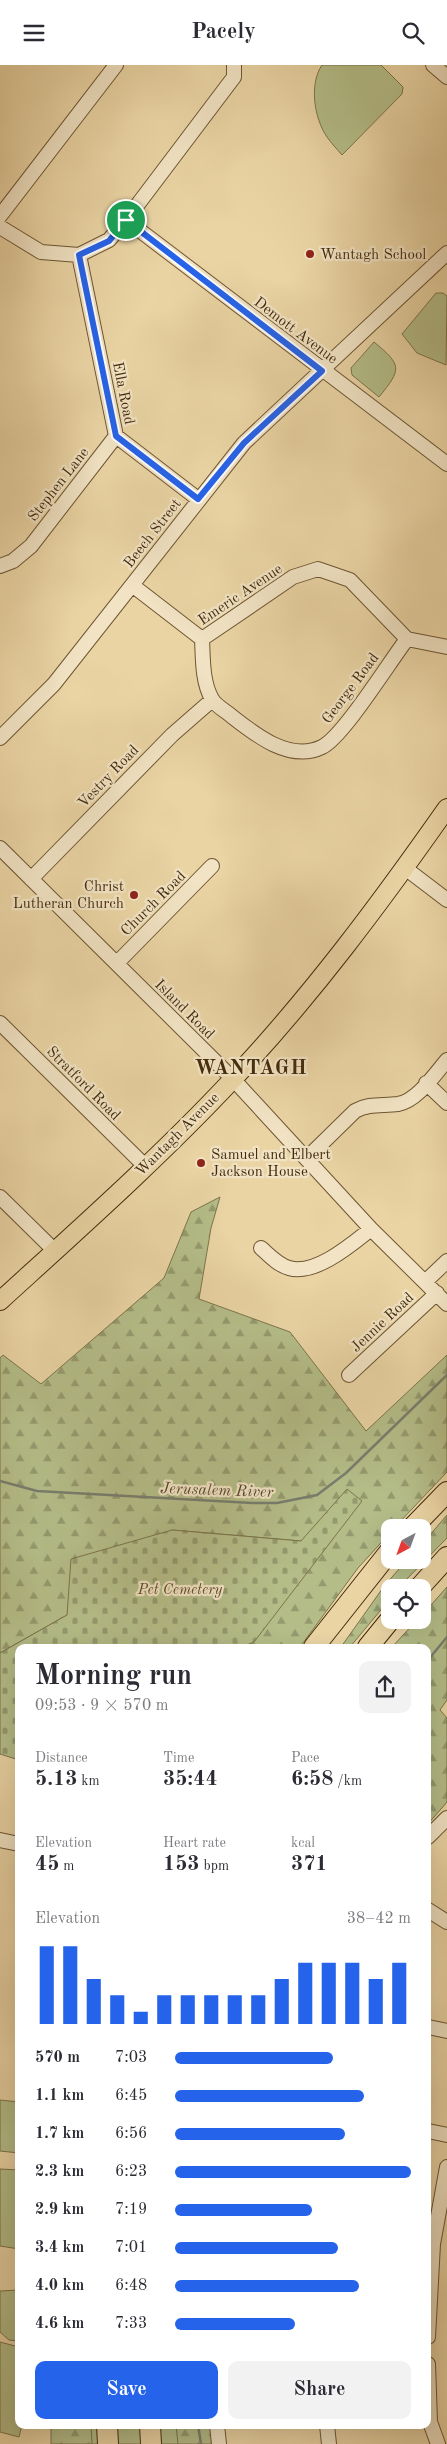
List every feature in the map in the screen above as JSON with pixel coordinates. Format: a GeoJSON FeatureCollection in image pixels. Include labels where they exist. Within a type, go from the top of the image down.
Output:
{"type":"FeatureCollection","features":[{"type":"Feature","properties":{"kind":"highway"},"geometry":{"type":"LineString","coordinates":[[421,1519],[447,1492]]}},
{"type":"Feature","properties":{"kind":"highway"},"geometry":{"type":"LineString","coordinates":[[427,1579],[447,1557]]}},
{"type":"Feature","properties":{"kind":"highway"},"geometry":{"type":"LineString","coordinates":[[316,1644],[381,1562]]}},
{"type":"Feature","properties":{"kind":"highway"},"geometry":{"type":"LineString","coordinates":[[370,1644],[383,1629]]}},
{"type":"Feature","properties":{"kind":"highway"},"geometry":{"type":"LineString","coordinates":[[107,2429],[108,2444]]}},
{"type":"Feature","properties":{"kind":"highway"},"geometry":{"type":"LineString","coordinates":[[150,2429],[151,2444]]}},
{"type":"Feature","properties":{"kind":"main road","name":"Wantagh Avenue"},"geometry":{"type":"LineString","coordinates":[[0,1301],[145,1166],[233,1079],[303,1000],[405,868],[447,808]]}},
{"type":"Feature","properties":{"kind":"street"},"geometry":{"type":"LineString","coordinates":[[0,215],[116,65]]}},
{"type":"Feature","properties":{"kind":"street"},"geometry":{"type":"LineString","coordinates":[[0,227],[41,252],[79,255],[109,241],[234,77],[234,65]]}},
{"type":"Feature","properties":{"kind":"street"},"geometry":{"type":"LineString","coordinates":[[433,65],[447,77]]}},
{"type":"Feature","properties":{"kind":"street","name":"Demott Avenue"},"geometry":{"type":"LineString","coordinates":[[126,220],[322,371],[447,464]]}},
{"type":"Feature","properties":{"kind":"street","name":"Beech Street"},"geometry":{"type":"LineString","coordinates":[[0,738],[54,684],[244,443],[447,253]]}},
{"type":"Feature","properties":{"kind":"street","name":"Ella Road"},"geometry":{"type":"LineString","coordinates":[[79,255],[116,436],[198,499]]}},
{"type":"Feature","properties":{"kind":"street","name":"Stephen Lane"},"geometry":{"type":"LineString","coordinates":[[0,566],[13,561],[31,546],[116,436]]}},
{"type":"Feature","properties":{"kind":"street","name":"Emeric Avenue"},"geometry":{"type":"LineString","coordinates":[[202,639],[293,577],[318,569],[350,579],[406,639]]}},
{"type":"Feature","properties":{"kind":"street"},"geometry":{"type":"LineString","coordinates":[[132,585],[202,639],[204,672],[212,700]]}},
{"type":"Feature","properties":{"kind":"street"},"geometry":{"type":"LineString","coordinates":[[406,639],[447,647]]}},
{"type":"Feature","properties":{"kind":"street","name":"George Road"},"geometry":{"type":"LineString","coordinates":[[212,700],[256,736],[290,750],[321,747],[338,733],[406,639]]}},
{"type":"Feature","properties":{"kind":"street","name":"Vestry Road"},"geometry":{"type":"LineString","coordinates":[[31,879],[172,735],[212,700]]}},
{"type":"Feature","properties":{"kind":"street","name":"Island Road"},"geometry":{"type":"LineString","coordinates":[[0,848],[233,1079],[371,1229],[426,1281],[447,1305]]}},
{"type":"Feature","properties":{"kind":"street","name":"Church Road"},"geometry":{"type":"LineString","coordinates":[[117,963],[212,866]]}},
{"type":"Feature","properties":{"kind":"street"},"geometry":{"type":"LineString","coordinates":[[405,868],[447,899]]}},
{"type":"Feature","properties":{"kind":"street","name":"Stratford Road"},"geometry":{"type":"LineString","coordinates":[[0,1023],[145,1166]]}},
{"type":"Feature","properties":{"kind":"street"},"geometry":{"type":"LineString","coordinates":[[306,1158],[355,1111],[371,1105],[404,1103],[447,1060]]}},
{"type":"Feature","properties":{"kind":"street"},"geometry":{"type":"LineString","coordinates":[[426,1083],[447,1103]]}},
{"type":"Feature","properties":{"kind":"street"},"geometry":{"type":"LineString","coordinates":[[0,1197],[55,1251]]}},
{"type":"Feature","properties":{"kind":"street"},"geometry":{"type":"LineString","coordinates":[[261,1248],[278,1263],[291,1269],[302,1269],[344,1251],[371,1229]]}},
{"type":"Feature","properties":{"kind":"street"},"geometry":{"type":"LineString","coordinates":[[426,1281],[447,1261]]}},
{"type":"Feature","properties":{"kind":"street","name":"Jennie Road"},"geometry":{"type":"LineString","coordinates":[[349,1375],[437,1293]]}},
{"type":"Feature","properties":{"kind":"street"},"geometry":{"type":"LineString","coordinates":[[431,1834],[447,1818]]}},
{"type":"Feature","properties":{"kind":"street"},"geometry":{"type":"LineString","coordinates":[[0,1840],[15,1843]]}},
{"type":"Feature","properties":{"kind":"street"},"geometry":{"type":"LineString","coordinates":[[431,1912],[447,1922]]}},
{"type":"Feature","properties":{"kind":"street"},"geometry":{"type":"LineString","coordinates":[[431,2028],[447,2031]]}},
{"type":"Feature","properties":{"kind":"street"},"geometry":{"type":"LineString","coordinates":[[431,2132],[447,2135]]}},
{"type":"Feature","properties":{"kind":"street"},"geometry":{"type":"LineString","coordinates":[[431,2281],[433,2244],[447,2167]]}},
{"type":"Feature","properties":{"kind":"street"},"geometry":{"type":"LineString","coordinates":[[431,2425],[438,2444]]}},
{"type":"Feature","properties":{"kind":"street"},"geometry":{"type":"LineString","coordinates":[[217,2429],[219,2444]]}},
{"type":"Feature","properties":{"kind":"street"},"geometry":{"type":"LineString","coordinates":[[327,2429],[329,2444]]}},
{"type":"Feature","properties":{"kind":"green space"},"geometry":{"type":"Polygon","coordinates":[[[322,65],[381,65],[403,87],[402,94],[342,155],[327,137],[316,111],[315,82],[322,65]]]}},
{"type":"Feature","properties":{"kind":"green space"},"geometry":{"type":"Polygon","coordinates":[[[436,293],[443,293],[447,296],[446,365],[417,353],[402,334],[436,293]]]}},
{"type":"Feature","properties":{"kind":"green space"},"geometry":{"type":"Polygon","coordinates":[[[374,342],[390,356],[396,368],[392,380],[379,397],[352,375],[351,368],[374,342]]]}},
{"type":"Feature","properties":{"kind":"green space"},"geometry":{"type":"Polygon","coordinates":[[[220,1197],[211,1228],[199,1299],[290,1332],[366,1431],[447,1355],[447,1472],[403,1519],[381,1519],[381,1543],[358,1568],[302,1644],[249,1644],[254,1642],[301,1541],[172,1530],[67,1615],[0,1653],[0,1358],[3,1355],[41,1384],[164,1278],[191,1212],[220,1197]]]}},
{"type":"Feature","properties":{"kind":"green space","name":"Pet Cemetery"},"geometry":{"type":"Polygon","coordinates":[[[347,1489],[362,1501],[254,1642],[249,1644],[16,1644],[67,1615],[71,1559],[172,1530],[301,1541],[347,1489]]]}},
{"type":"Feature","properties":{"kind":"green space"},"geometry":{"type":"Polygon","coordinates":[[[447,1515],[447,1538],[431,1554],[431,1534],[447,1515]]]}},
{"type":"Feature","properties":{"kind":"green space"},"geometry":{"type":"Polygon","coordinates":[[[399,1569],[417,1569],[407,1579],[390,1579],[399,1569]]]}},
{"type":"Feature","properties":{"kind":"green space"},"geometry":{"type":"Polygon","coordinates":[[[447,1587],[447,1700],[440,1710],[447,1718],[447,1802],[431,1821],[431,1644],[395,1644],[409,1629],[431,1629],[431,1605],[447,1587]]]}},
{"type":"Feature","properties":{"kind":"green space"},"geometry":{"type":"Polygon","coordinates":[[[381,1591],[381,1610],[352,1644],[343,1644],[381,1591]]]}},
{"type":"Feature","properties":{"kind":"green space","name":"Pet Cemetery"},"geometry":{"type":"Polygon","coordinates":[[[15,1644],[15,1759],[0,1754],[0,1653],[15,1644]]]}},
{"type":"Feature","properties":{"kind":"green space"},"geometry":{"type":"Polygon","coordinates":[[[0,2100],[15,2102],[15,2153],[0,2151],[0,2100]]]}},
{"type":"Feature","properties":{"kind":"green space"},"geometry":{"type":"Polygon","coordinates":[[[0,2169],[15,2170],[15,2248],[0,2246],[0,2169]]]}},
{"type":"Feature","properties":{"kind":"green space"},"geometry":{"type":"Polygon","coordinates":[[[15,2290],[15,2341],[9,2340],[0,2332],[0,2291],[15,2290]]]}},
{"type":"Feature","properties":{"kind":"green space"},"geometry":{"type":"Polygon","coordinates":[[[0,2342],[15,2346],[15,2429],[21,2429],[19,2437],[0,2432],[0,2342]]]}},
{"type":"Feature","properties":{"kind":"green space"},"geometry":{"type":"Polygon","coordinates":[[[51,2429],[91,2429],[92,2444],[51,2444],[51,2429]]]}},
{"type":"Feature","properties":{"kind":"green space"},"geometry":{"type":"Polygon","coordinates":[[[52,2429],[213,2429],[215,2444],[53,2444],[52,2429]]]}},
{"type":"Feature","properties":{"kind":"green space"},"geometry":{"type":"Polygon","coordinates":[[[176,2429],[217,2429],[219,2444],[178,2444],[176,2429]]]}},
{"type":"Feature","properties":{"kind":"waterway","name":"Jerusalem River"},"geometry":{"type":"LineString","coordinates":[[0,1481],[37,1491],[252,1503],[277,1503],[317,1495],[346,1473],[447,1375]]}},
{"type":"Feature","properties":{"kind":"waterway"},"geometry":{"type":"LineString","coordinates":[[431,1656],[447,1637]]}},
{"type":"Feature","properties":{"kind":"waterway"},"geometry":{"type":"LineString","coordinates":[[199,2429],[201,2444]]}},
{"type":"Feature","properties":{"kind":"place","name":"Wantagh School"},"geometry":{"type":"Point","coordinates":[310,254]}},
{"type":"Feature","properties":{"kind":"place","name":"Christ Lutheran Church"},"geometry":{"type":"Point","coordinates":[134,895]}},
{"type":"Feature","properties":{"kind":"place","name":"Samuel and Elbert Jackson House"},"geometry":{"type":"Point","coordinates":[201,1163]}},
{"type":"Feature","properties":{"kind":"district","name":"WANTAGH"},"geometry":{"type":"Point","coordinates":[251,1067]}},
{"type":"Feature","properties":{"kind":"route"},"geometry":{"type":"LineString","coordinates":[[126,220],[322,371],[244,443],[198,499],[116,436],[79,255],[109,241],[126,220]]}}]}
